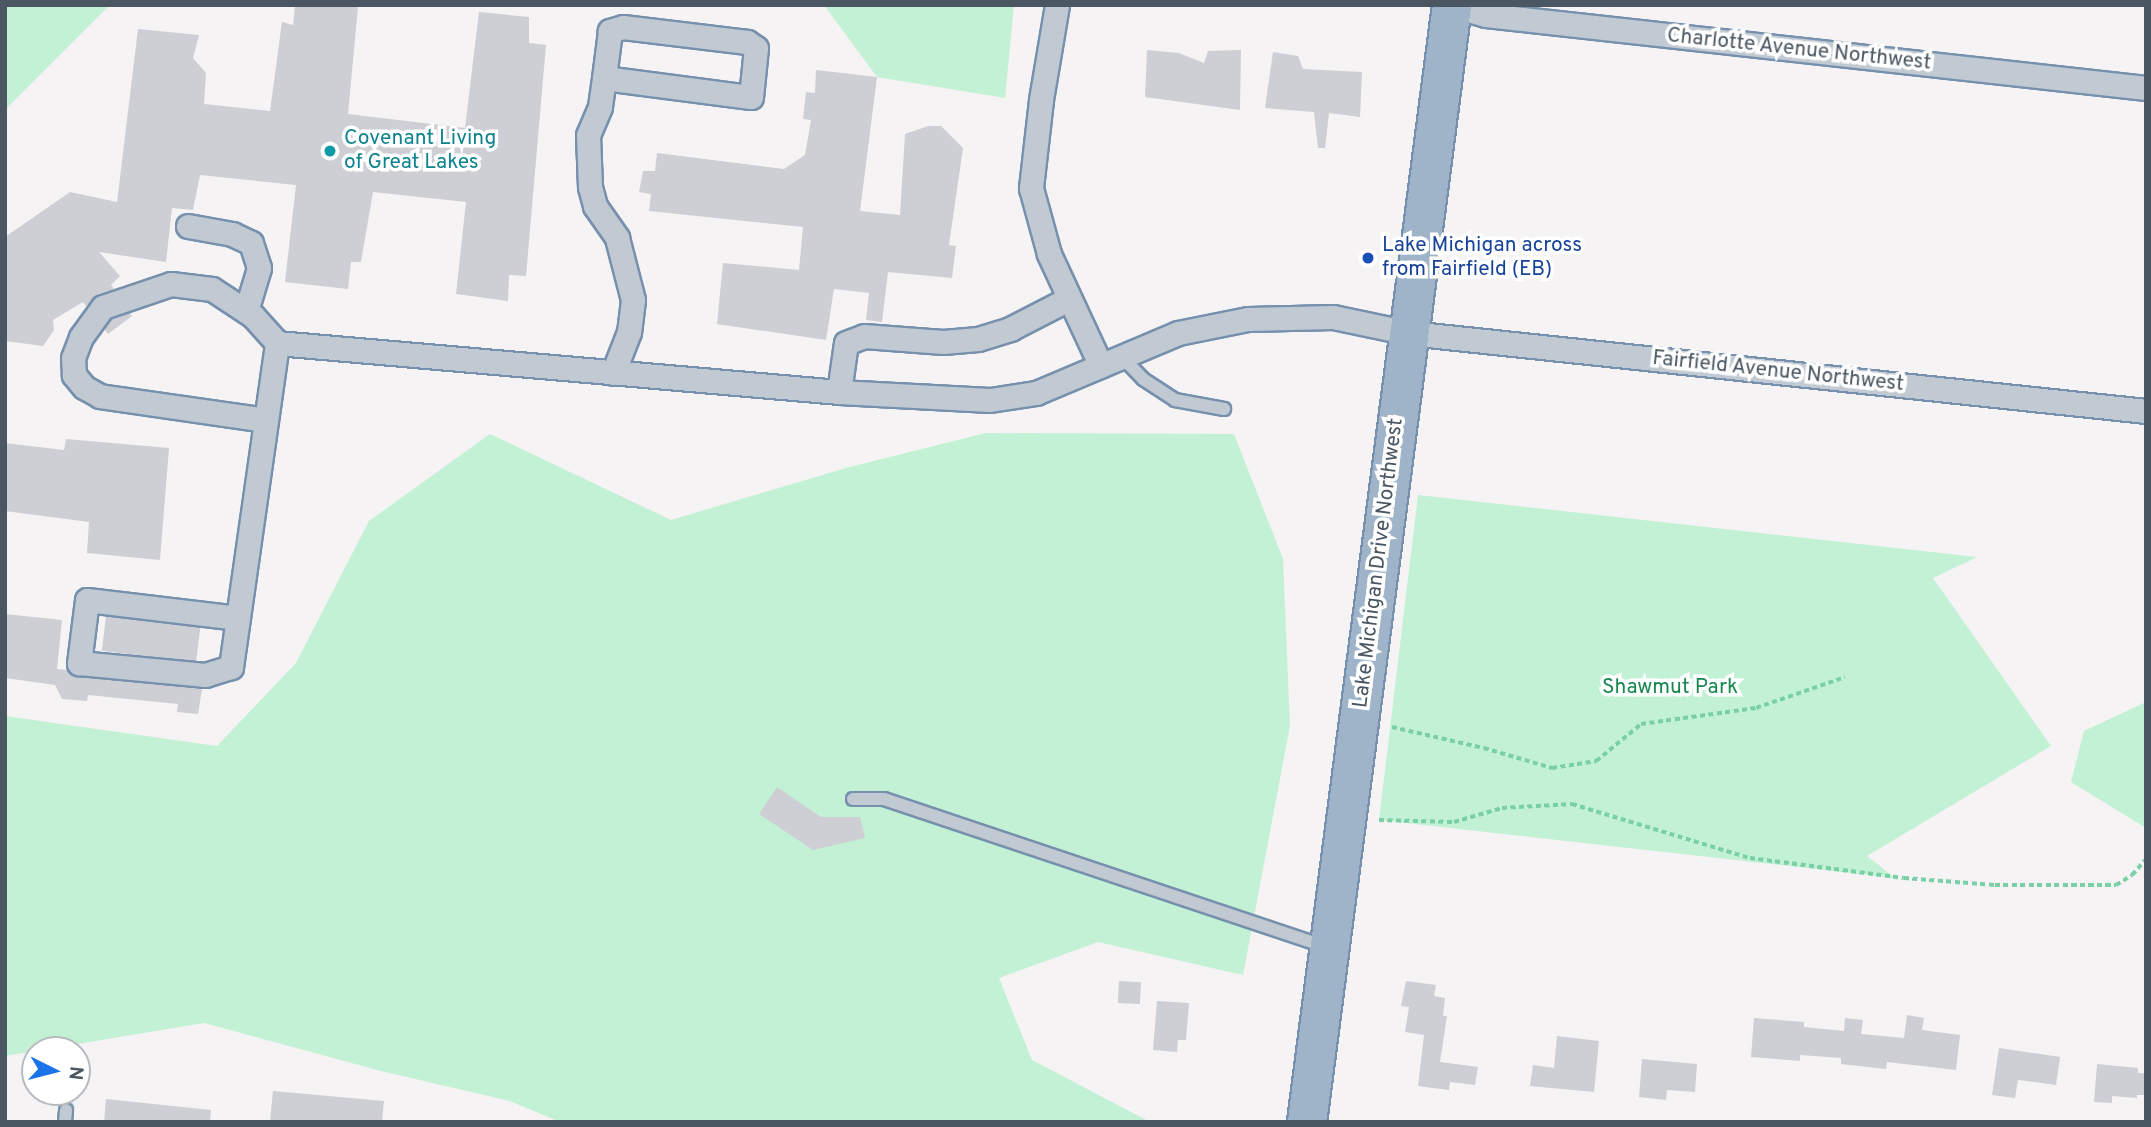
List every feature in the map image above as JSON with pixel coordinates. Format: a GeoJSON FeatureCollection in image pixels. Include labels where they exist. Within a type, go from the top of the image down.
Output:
{"type":"FeatureCollection","features":[{"type":"Feature","properties":{"kind":"highway","name":"Lake Michigan Drive Northwest"},"geometry":{"type":"LineString","coordinates":[[1307,1122],[1452,5]]}},
{"type":"Feature","properties":{"kind":"street"},"geometry":{"type":"LineString","coordinates":[[1057,5],[1041,100],[1031,188],[1049,254],[1101,366]]}},
{"type":"Feature","properties":{"kind":"street","name":"Charlotte Avenue Northwest"},"geometry":{"type":"LineString","coordinates":[[1452,5],[1486,15],[2146,88]]}},
{"type":"Feature","properties":{"kind":"street"},"geometry":{"type":"LineString","coordinates":[[604,78],[751,97],[756,48],[747,42],[624,27],[610,31],[600,107],[589,135],[590,187],[595,206],[617,238],[630,279],[633,300],[629,332],[612,373]]}},
{"type":"Feature","properties":{"kind":"street"},"geometry":{"type":"LineString","coordinates":[[188,226],[232,234],[251,243],[259,268],[246,311]]}},
{"type":"Feature","properties":{"kind":"street"},"geometry":{"type":"LineString","coordinates":[[238,618],[87,600],[79,663],[205,676],[231,667],[238,618],[266,420],[277,343],[246,311],[212,289],[171,284],[103,307],[81,337],[74,358],[74,375],[84,387],[100,396],[266,420]]}},
{"type":"Feature","properties":{"kind":"street"},"geometry":{"type":"LineString","coordinates":[[839,392],[846,343],[864,336],[943,342],[978,339],[1010,329],[1068,299]]}},
{"type":"Feature","properties":{"kind":"street","name":"Fairfield Avenue Northwest"},"geometry":{"type":"LineString","coordinates":[[277,343],[839,392],[990,400],[1036,393],[1178,332],[1248,319],[1334,317],[1409,333],[2146,411]]}},
{"type":"Feature","properties":{"kind":"lane"},"geometry":{"type":"LineString","coordinates":[[1122,357],[1143,379],[1175,400],[1224,409]]}},
{"type":"Feature","properties":{"kind":"lane"},"geometry":{"type":"LineString","coordinates":[[853,799],[884,799],[1329,948]]}},
{"type":"Feature","properties":{"kind":"path"},"geometry":{"type":"LineString","coordinates":[[1392,727],[1484,748],[1552,768],[1596,761],[1641,724],[1756,708],[1845,677]]}},
{"type":"Feature","properties":{"kind":"path"},"geometry":{"type":"LineString","coordinates":[[1379,820],[1454,822],[1502,807],[1572,804],[1751,858],[1905,878],[1995,885],[2116,885],[2132,875],[2146,859]]}},
{"type":"Feature","properties":{"kind":"green space"},"geometry":{"type":"Polygon","coordinates":[[[5,5],[110,5],[5,110],[5,5]]]}},
{"type":"Feature","properties":{"kind":"green space"},"geometry":{"type":"Polygon","coordinates":[[[824,5],[1014,5],[1005,98],[877,77],[824,5]]]}},
{"type":"Feature","properties":{"kind":"green space"},"geometry":{"type":"Polygon","coordinates":[[[986,433],[1234,434],[1283,559],[1290,726],[1243,975],[1098,942],[999,978],[1032,1060],[1150,1122],[560,1122],[510,1101],[381,1071],[204,1023],[91,1042],[91,1036],[21,1036],[21,1053],[5,1056],[5,716],[217,746],[296,663],[369,521],[490,434],[671,520],[846,468],[986,433]]]}},
{"type":"Feature","properties":{"kind":"green space","name":"Shawmut Park"},"geometry":{"type":"Polygon","coordinates":[[[1418,495],[1977,557],[1933,578],[2051,746],[1867,856],[1895,878],[1379,820],[1418,495]]]}},
{"type":"Feature","properties":{"kind":"green space"},"geometry":{"type":"Polygon","coordinates":[[[2146,702],[2146,828],[2071,782],[2084,731],[2146,702]]]}},
{"type":"Feature","properties":{"kind":"building","name":"Covenant Living of Great Lakes"},"geometry":{"type":"Polygon","coordinates":[[[295,5],[358,7],[348,114],[465,128],[479,12],[529,17],[529,43],[546,45],[526,276],[509,275],[508,301],[456,294],[466,202],[373,192],[361,262],[351,262],[348,289],[285,282],[296,185],[200,175],[193,210],[172,208],[166,262],[99,252],[120,276],[111,285],[114,289],[98,294],[86,306],[83,302],[53,320],[54,330],[43,346],[5,341],[5,237],[70,192],[117,202],[138,29],[199,35],[193,58],[206,73],[204,104],[270,111],[282,22],[293,25],[295,5]]]}},
{"type":"Feature","properties":{"kind":"building"},"geometry":{"type":"Polygon","coordinates":[[[1147,50],[1179,53],[1204,63],[1208,51],[1241,50],[1240,110],[1145,97],[1147,50]]]}},
{"type":"Feature","properties":{"kind":"building"},"geometry":{"type":"Polygon","coordinates":[[[1273,52],[1298,56],[1303,69],[1362,72],[1360,117],[1329,113],[1325,148],[1318,148],[1314,112],[1265,108],[1273,52]]]}},
{"type":"Feature","properties":{"kind":"building"},"geometry":{"type":"Polygon","coordinates":[[[816,70],[877,77],[860,211],[900,215],[905,134],[928,126],[941,126],[963,148],[949,245],[956,246],[952,278],[888,272],[882,322],[866,320],[869,293],[834,289],[826,340],[717,324],[723,263],[799,270],[803,227],[649,211],[651,194],[639,192],[643,171],[655,171],[657,153],[784,169],[805,155],[811,120],[803,119],[806,92],[815,93],[816,70]]]}},
{"type":"Feature","properties":{"kind":"building"},"geometry":{"type":"Polygon","coordinates":[[[130,313],[132,316],[108,334],[104,329],[112,319],[130,313]]]}},
{"type":"Feature","properties":{"kind":"building"},"geometry":{"type":"Polygon","coordinates":[[[66,439],[169,448],[160,560],[87,553],[89,522],[5,511],[5,443],[64,450],[66,439]]]}},
{"type":"Feature","properties":{"kind":"building"},"geometry":{"type":"Polygon","coordinates":[[[5,614],[62,620],[57,669],[67,670],[78,677],[202,689],[198,714],[177,712],[178,704],[88,695],[87,701],[62,699],[55,685],[5,678],[5,614]]]}},
{"type":"Feature","properties":{"kind":"building"},"geometry":{"type":"Polygon","coordinates":[[[106,616],[200,628],[196,662],[102,651],[106,616]]]}},
{"type":"Feature","properties":{"kind":"building"},"geometry":{"type":"Polygon","coordinates":[[[777,787],[821,817],[860,817],[865,838],[813,850],[759,814],[777,787]]]}},
{"type":"Feature","properties":{"kind":"building"},"geometry":{"type":"Polygon","coordinates":[[[1119,981],[1141,982],[1140,1004],[1118,1003],[1119,981]]]}},
{"type":"Feature","properties":{"kind":"building"},"geometry":{"type":"Polygon","coordinates":[[[1406,981],[1436,985],[1434,996],[1445,998],[1443,1016],[1447,1016],[1440,1062],[1478,1067],[1475,1085],[1450,1082],[1449,1090],[1418,1086],[1424,1035],[1405,1032],[1409,1007],[1401,1006],[1406,981]]]}},
{"type":"Feature","properties":{"kind":"building"},"geometry":{"type":"Polygon","coordinates":[[[1157,1001],[1189,1003],[1186,1040],[1178,1040],[1177,1052],[1153,1050],[1157,1001]]]}},
{"type":"Feature","properties":{"kind":"building"},"geometry":{"type":"Polygon","coordinates":[[[1907,1015],[1924,1018],[1922,1030],[1960,1035],[1956,1070],[1887,1062],[1886,1069],[1841,1064],[1841,1058],[1800,1055],[1800,1061],[1751,1057],[1754,1018],[1804,1022],[1804,1027],[1844,1031],[1845,1018],[1863,1020],[1861,1034],[1904,1038],[1907,1015]]]}},
{"type":"Feature","properties":{"kind":"building"},"geometry":{"type":"Polygon","coordinates":[[[1557,1036],[1599,1041],[1594,1092],[1530,1086],[1533,1065],[1554,1068],[1557,1036]]]}},
{"type":"Feature","properties":{"kind":"building"},"geometry":{"type":"Polygon","coordinates":[[[1999,1048],[2060,1057],[2056,1085],[2018,1080],[2015,1098],[1992,1095],[1999,1048]]]}},
{"type":"Feature","properties":{"kind":"building"},"geometry":{"type":"Polygon","coordinates":[[[1642,1059],[1697,1064],[1695,1092],[1667,1090],[1666,1100],[1639,1097],[1642,1059]]]}},
{"type":"Feature","properties":{"kind":"building"},"geometry":{"type":"Polygon","coordinates":[[[2097,1064],[2138,1068],[2138,1073],[2146,1073],[2146,1095],[2137,1095],[2137,1098],[2112,1096],[2112,1103],[2094,1102],[2097,1064]]]}},
{"type":"Feature","properties":{"kind":"building"},"geometry":{"type":"Polygon","coordinates":[[[273,1091],[384,1101],[382,1122],[270,1122],[273,1091]]]}},
{"type":"Feature","properties":{"kind":"building"},"geometry":{"type":"Polygon","coordinates":[[[106,1099],[211,1110],[210,1122],[104,1122],[106,1099]]]}},
{"type":"Feature","properties":{"kind":"place","name":"Covenant Living of Great Lakes"},"geometry":{"type":"Point","coordinates":[330,151]}},
{"type":"Feature","properties":{"kind":"place","name":"Lake Michigan across from Fairfield (EB)"},"geometry":{"type":"Point","coordinates":[1368,258]}}]}
